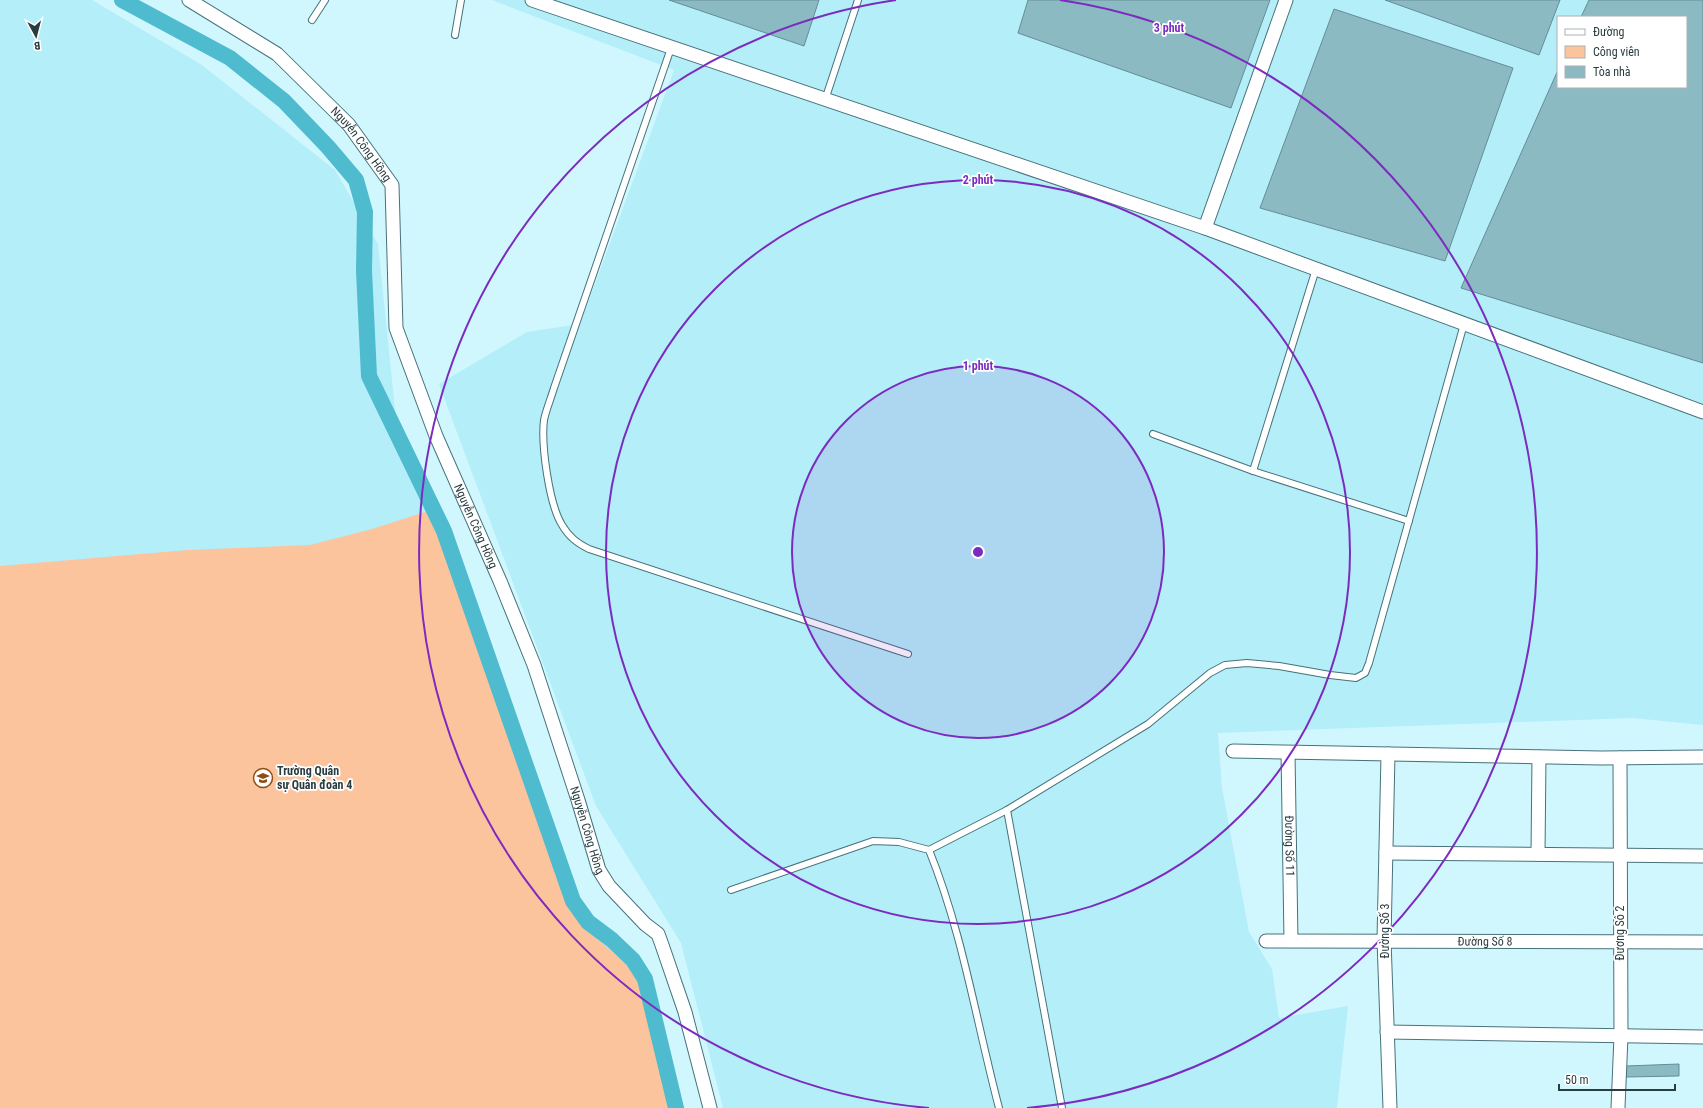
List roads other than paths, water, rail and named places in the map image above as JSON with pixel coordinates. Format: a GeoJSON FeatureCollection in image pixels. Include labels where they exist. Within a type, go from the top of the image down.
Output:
{"type":"FeatureCollection","features":[{"type":"Feature","properties":{"kind":"street","name":"Nguyễn Công Hồng"},"geometry":{"type":"LineString","coordinates":[[189,0],[277,54],[349,125],[392,185],[396,328],[436,436],[500,581],[534,665],[599,870],[609,886],[645,924],[658,934],[685,1012],[710,1108]]}},
{"type":"Feature","properties":{"kind":"street"},"geometry":{"type":"LineString","coordinates":[[532,0],[1205,228],[1703,412]]}},
{"type":"Feature","properties":{"kind":"street"},"geometry":{"type":"LineString","coordinates":[[1205,228],[1286,0]]}},
{"type":"Feature","properties":{"kind":"street"},"geometry":{"type":"LineString","coordinates":[[1233,752],[1620,758],[1703,757]]}},
{"type":"Feature","properties":{"kind":"street","name":"Đường Số 11"},"geometry":{"type":"LineString","coordinates":[[1288,753],[1291,940]]}},
{"type":"Feature","properties":{"kind":"street","name":"Đường Số 3"},"geometry":{"type":"LineString","coordinates":[[1388,754],[1384,940],[1390,1108]]}},
{"type":"Feature","properties":{"kind":"street"},"geometry":{"type":"LineString","coordinates":[[1538,854],[1539,757]]}},
{"type":"Feature","properties":{"kind":"street","name":"Đương Sô 2"},"geometry":{"type":"LineString","coordinates":[[1618,1108],[1621,1036],[1620,758]]}},
{"type":"Feature","properties":{"kind":"street"},"geometry":{"type":"LineString","coordinates":[[1386,853],[1703,856]]}},
{"type":"Feature","properties":{"kind":"street","name":"Đường Số 8"},"geometry":{"type":"LineString","coordinates":[[1266,940],[1703,942]]}},
{"type":"Feature","properties":{"kind":"street"},"geometry":{"type":"LineString","coordinates":[[1387,1032],[1703,1037]]}},
{"type":"Feature","properties":{"kind":"lane"},"geometry":{"type":"LineString","coordinates":[[312,20],[325,0]]}},
{"type":"Feature","properties":{"kind":"lane"},"geometry":{"type":"LineString","coordinates":[[454,35],[461,0]]}},
{"type":"Feature","properties":{"kind":"lane"},"geometry":{"type":"LineString","coordinates":[[825,100],[858,0]]}},
{"type":"Feature","properties":{"kind":"lane"},"geometry":{"type":"LineString","coordinates":[[670,48],[544,420],[544,452],[549,490],[560,524],[575,542],[589,549],[908,654]]}},
{"type":"Feature","properties":{"kind":"lane"},"geometry":{"type":"LineString","coordinates":[[1253,471],[1316,269]]}},
{"type":"Feature","properties":{"kind":"lane"},"geometry":{"type":"LineString","coordinates":[[731,890],[873,841],[899,842],[929,850],[1007,810],[1148,724],[1210,673],[1225,665],[1247,663],[1279,666],[1356,678],[1365,673],[1370,663],[1464,324]]}},
{"type":"Feature","properties":{"kind":"lane"},"geometry":{"type":"LineString","coordinates":[[1153,434],[1253,471],[1409,520]]}},
{"type":"Feature","properties":{"kind":"lane"},"geometry":{"type":"LineString","coordinates":[[1007,810],[1062,1108]]}},
{"type":"Feature","properties":{"kind":"lane"},"geometry":{"type":"LineString","coordinates":[[929,850],[940,877],[962,949],[999,1108]]}},
{"type":"Feature","properties":{"kind":"waterway"},"geometry":{"type":"LineString","coordinates":[[122,0],[230,58],[284,101],[328,147],[356,180],[365,212],[364,271],[369,376],[444,531],[573,901],[588,922],[612,940],[633,960],[645,979],[676,1108]]}},
{"type":"Feature","properties":{"kind":"place","name":"Trường Quân sự Quân đoàn 4"},"geometry":{"type":"Point","coordinates":[263,778]}}]}
